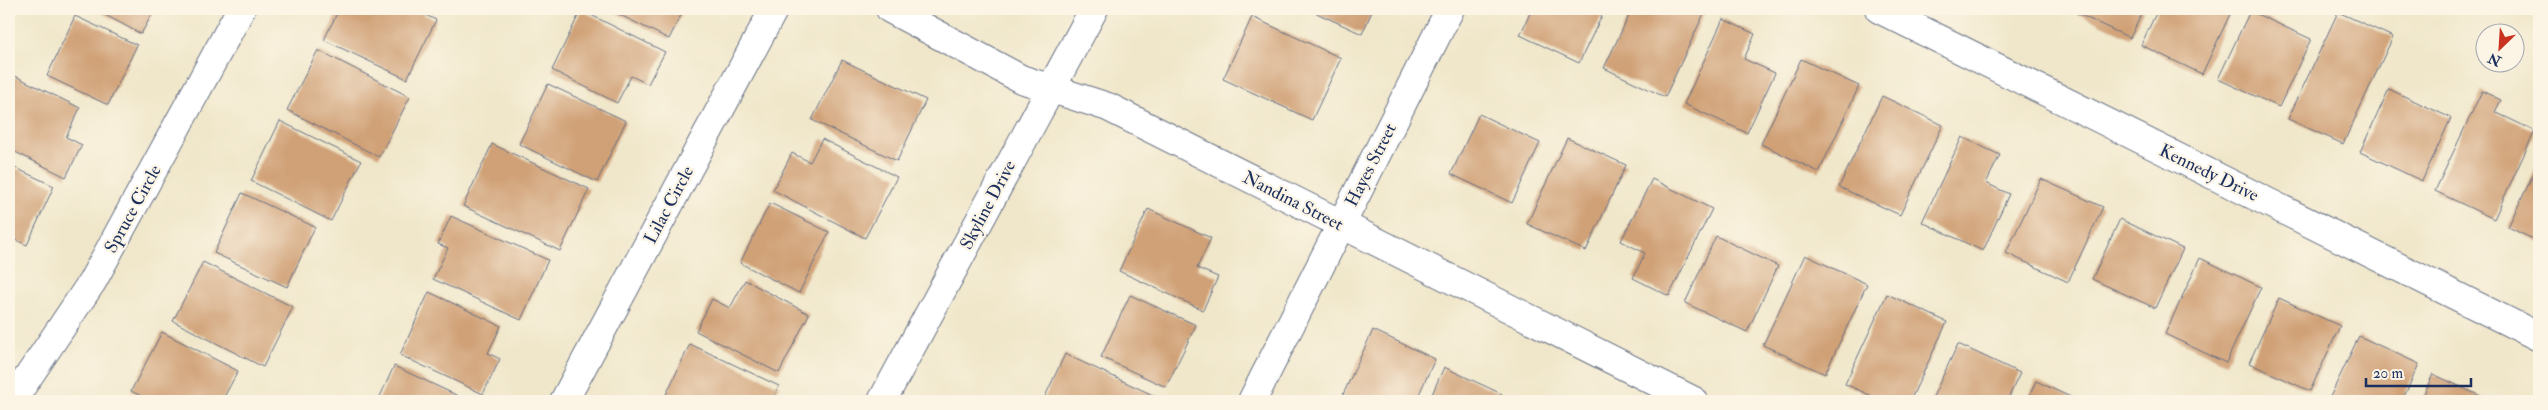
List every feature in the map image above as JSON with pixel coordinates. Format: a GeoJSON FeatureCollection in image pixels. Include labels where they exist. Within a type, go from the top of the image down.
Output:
{"type":"FeatureCollection","features":[{"type":"Feature","properties":{"kind":"street","name":"Spruce Circle"},"geometry":{"type":"LineString","coordinates":[[12,401],[92,282],[241,9]]}},
{"type":"Feature","properties":{"kind":"street","name":"Lilac Circle"},"geometry":{"type":"LineString","coordinates":[[564,401],[774,9]]}},
{"type":"Feature","properties":{"kind":"street","name":"Nandina Street"},"geometry":{"type":"LineString","coordinates":[[890,9],[1021,79],[1108,107],[1694,401]]}},
{"type":"Feature","properties":{"kind":"street","name":"Skyline Drive"},"geometry":{"type":"LineString","coordinates":[[882,401],[1094,9]]}},
{"type":"Feature","properties":{"kind":"street","name":"Hayes Street"},"geometry":{"type":"LineString","coordinates":[[1252,401],[1450,9]]}},
{"type":"Feature","properties":{"kind":"street","name":"Kennedy Drive"},"geometry":{"type":"LineString","coordinates":[[1879,9],[2539,337]]}},
{"type":"Feature","properties":{"kind":"building"},"geometry":{"type":"Polygon","coordinates":[[[94,9],[155,9],[141,34],[94,9]]]}},
{"type":"Feature","properties":{"kind":"building"},"geometry":{"type":"Polygon","coordinates":[[[339,9],[358,11],[359,9],[413,9],[436,20],[407,79],[324,40],[339,9]]]}},
{"type":"Feature","properties":{"kind":"building"},"geometry":{"type":"Polygon","coordinates":[[[608,9],[684,9],[669,39],[608,9]]]}},
{"type":"Feature","properties":{"kind":"building"},"geometry":{"type":"Polygon","coordinates":[[[1308,9],[1373,9],[1362,34],[1308,9]]]}},
{"type":"Feature","properties":{"kind":"building"},"geometry":{"type":"Polygon","coordinates":[[[1532,9],[1605,9],[1579,63],[1520,35],[1532,9]]]}},
{"type":"Feature","properties":{"kind":"building"},"geometry":{"type":"Polygon","coordinates":[[[1632,9],[1706,9],[1665,97],[1604,68],[1632,9]]]}},
{"type":"Feature","properties":{"kind":"building"},"geometry":{"type":"Polygon","coordinates":[[[2068,9],[2144,9],[2130,38],[2068,9]]]}},
{"type":"Feature","properties":{"kind":"building"},"geometry":{"type":"Polygon","coordinates":[[[2158,9],[2223,9],[2231,12],[2202,74],[2141,45],[2158,9]]]}},
{"type":"Feature","properties":{"kind":"building"},"geometry":{"type":"Polygon","coordinates":[[[581,10],[665,52],[648,84],[631,76],[617,103],[552,70],[581,10]]]}},
{"type":"Feature","properties":{"kind":"building"},"geometry":{"type":"Polygon","coordinates":[[[2250,11],[2311,39],[2279,107],[2218,79],[2250,11]]]}},
{"type":"Feature","properties":{"kind":"building"},"geometry":{"type":"Polygon","coordinates":[[[2338,12],[2393,37],[2343,144],[2288,119],[2338,12]]]}},
{"type":"Feature","properties":{"kind":"building"},"geometry":{"type":"Polygon","coordinates":[[[75,16],[137,45],[108,105],[47,76],[75,16]]]}},
{"type":"Feature","properties":{"kind":"building"},"geometry":{"type":"Polygon","coordinates":[[[1252,17],[1341,58],[1312,120],[1223,79],[1252,17]]]}},
{"type":"Feature","properties":{"kind":"building"},"geometry":{"type":"Polygon","coordinates":[[[1723,19],[1755,34],[1744,59],[1775,73],[1747,133],[1684,104],[1723,19]]]}},
{"type":"Feature","properties":{"kind":"building"},"geometry":{"type":"Polygon","coordinates":[[[318,50],[410,97],[379,157],[287,110],[318,50]]]}},
{"type":"Feature","properties":{"kind":"building"},"geometry":{"type":"Polygon","coordinates":[[[1801,59],[1859,86],[1819,172],[1761,144],[1801,59]]]}},
{"type":"Feature","properties":{"kind":"building"},"geometry":{"type":"Polygon","coordinates":[[[842,60],[926,100],[897,161],[812,120],[842,60]]]}},
{"type":"Feature","properties":{"kind":"building"},"geometry":{"type":"Polygon","coordinates":[[[15,76],[80,108],[66,137],[82,145],[66,177],[9,149],[9,90],[15,76]]]}},
{"type":"Feature","properties":{"kind":"building"},"geometry":{"type":"Polygon","coordinates":[[[548,84],[626,121],[597,182],[519,144],[548,84]]]}},
{"type":"Feature","properties":{"kind":"building"},"geometry":{"type":"Polygon","coordinates":[[[2389,89],[2451,118],[2422,181],[2360,152],[2389,89]]]}},
{"type":"Feature","properties":{"kind":"building"},"geometry":{"type":"Polygon","coordinates":[[[2482,91],[2501,100],[2495,112],[2535,131],[2494,219],[2435,191],[2482,91]]]}},
{"type":"Feature","properties":{"kind":"building"},"geometry":{"type":"Polygon","coordinates":[[[1882,96],[1943,125],[1900,215],[1839,187],[1882,96]]]}},
{"type":"Feature","properties":{"kind":"building"},"geometry":{"type":"Polygon","coordinates":[[[1479,114],[1540,143],[1512,203],[1451,174],[1479,114]]]}},
{"type":"Feature","properties":{"kind":"building"},"geometry":{"type":"Polygon","coordinates":[[[280,121],[361,161],[331,221],[251,181],[280,121]]]}},
{"type":"Feature","properties":{"kind":"building"},"geometry":{"type":"Polygon","coordinates":[[[1962,137],[2000,155],[1986,183],[2009,194],[1983,251],[1922,222],[1962,137]]]}},
{"type":"Feature","properties":{"kind":"building"},"geometry":{"type":"Polygon","coordinates":[[[1567,138],[1626,165],[1586,251],[1527,224],[1567,138]]]}},
{"type":"Feature","properties":{"kind":"building"},"geometry":{"type":"Polygon","coordinates":[[[822,139],[897,177],[865,238],[773,190],[792,153],[810,162],[822,139]]]}},
{"type":"Feature","properties":{"kind":"building"},"geometry":{"type":"Polygon","coordinates":[[[492,144],[589,189],[560,251],[463,206],[492,144]]]}},
{"type":"Feature","properties":{"kind":"building"},"geometry":{"type":"Polygon","coordinates":[[[2539,162],[2539,242],[2508,227],[2539,162]]]}},
{"type":"Feature","properties":{"kind":"building"},"geometry":{"type":"Polygon","coordinates":[[[9,165],[54,186],[27,245],[9,237],[9,165]]]}},
{"type":"Feature","properties":{"kind":"building"},"geometry":{"type":"Polygon","coordinates":[[[1652,179],[1712,209],[1669,296],[1633,278],[1645,253],[1621,241],[1652,179]]]}},
{"type":"Feature","properties":{"kind":"building"},"geometry":{"type":"Polygon","coordinates":[[[2041,179],[2103,207],[2068,282],[2006,253],[2041,179]]]}},
{"type":"Feature","properties":{"kind":"building"},"geometry":{"type":"Polygon","coordinates":[[[242,193],[315,227],[287,287],[214,253],[242,193]]]}},
{"type":"Feature","properties":{"kind":"building"},"geometry":{"type":"Polygon","coordinates":[[[770,203],[829,232],[799,293],[740,263],[770,203]]]}},
{"type":"Feature","properties":{"kind":"building"},"geometry":{"type":"Polygon","coordinates":[[[1148,209],[1211,238],[1197,268],[1218,277],[1203,310],[1119,271],[1148,209]]]}},
{"type":"Feature","properties":{"kind":"building"},"geometry":{"type":"Polygon","coordinates":[[[451,216],[548,260],[521,320],[433,279],[448,248],[438,244],[451,216]]]}},
{"type":"Feature","properties":{"kind":"building"},"geometry":{"type":"Polygon","coordinates":[[[2120,219],[2183,249],[2155,308],[2092,279],[2120,219]]]}},
{"type":"Feature","properties":{"kind":"building"},"geometry":{"type":"Polygon","coordinates":[[[1716,236],[1778,266],[1747,332],[1685,303],[1716,236]]]}},
{"type":"Feature","properties":{"kind":"building"},"geometry":{"type":"Polygon","coordinates":[[[1805,255],[1867,284],[1825,374],[1763,345],[1805,255]]]}},
{"type":"Feature","properties":{"kind":"building"},"geometry":{"type":"Polygon","coordinates":[[[2200,258],[2261,287],[2226,363],[2165,334],[2200,258]]]}},
{"type":"Feature","properties":{"kind":"building"},"geometry":{"type":"Polygon","coordinates":[[[203,262],[293,307],[263,367],[173,321],[203,262]]]}},
{"type":"Feature","properties":{"kind":"building"},"geometry":{"type":"Polygon","coordinates":[[[745,280],[809,314],[779,373],[696,331],[712,299],[730,308],[745,280]]]}},
{"type":"Feature","properties":{"kind":"building"},"geometry":{"type":"Polygon","coordinates":[[[429,292],[501,326],[488,353],[500,359],[483,394],[400,355],[429,292]]]}},
{"type":"Feature","properties":{"kind":"building"},"geometry":{"type":"Polygon","coordinates":[[[1887,294],[1947,322],[1910,401],[1883,401],[1845,384],[1887,294]]]}},
{"type":"Feature","properties":{"kind":"building"},"geometry":{"type":"Polygon","coordinates":[[[1130,295],[1196,325],[1166,387],[1101,357],[1130,295]]]}},
{"type":"Feature","properties":{"kind":"building"},"geometry":{"type":"Polygon","coordinates":[[[2279,298],[2340,326],[2310,391],[2249,363],[2279,298]]]}},
{"type":"Feature","properties":{"kind":"building"},"geometry":{"type":"Polygon","coordinates":[[[1373,330],[1435,359],[1416,401],[1340,401],[1373,330]]]}},
{"type":"Feature","properties":{"kind":"building"},"geometry":{"type":"Polygon","coordinates":[[[162,332],[238,371],[222,401],[151,401],[131,391],[162,332]]]}},
{"type":"Feature","properties":{"kind":"building"},"geometry":{"type":"Polygon","coordinates":[[[2359,336],[2419,364],[2402,401],[2339,401],[2330,397],[2359,336]]]}},
{"type":"Feature","properties":{"kind":"building"},"geometry":{"type":"Polygon","coordinates":[[[690,344],[779,386],[772,401],[663,401],[690,344]]]}},
{"type":"Feature","properties":{"kind":"building"},"geometry":{"type":"Polygon","coordinates":[[[1958,344],[2020,373],[2007,401],[1931,401],[1958,344]]]}},
{"type":"Feature","properties":{"kind":"building"},"geometry":{"type":"Polygon","coordinates":[[[1065,354],[1155,396],[1153,401],[1043,401],[1065,354]]]}},
{"type":"Feature","properties":{"kind":"building"},"geometry":{"type":"Polygon","coordinates":[[[394,366],[469,401],[378,401],[394,366]]]}},
{"type":"Feature","properties":{"kind":"building"},"geometry":{"type":"Polygon","coordinates":[[[1444,367],[1502,394],[1498,401],[1429,401],[1444,367]]]}},
{"type":"Feature","properties":{"kind":"building"},"geometry":{"type":"Polygon","coordinates":[[[2433,374],[2491,401],[2421,401],[2433,374]]]}},
{"type":"Feature","properties":{"kind":"building"},"geometry":{"type":"Polygon","coordinates":[[[2036,381],[2079,401],[2027,401],[2036,381]]]}}]}
